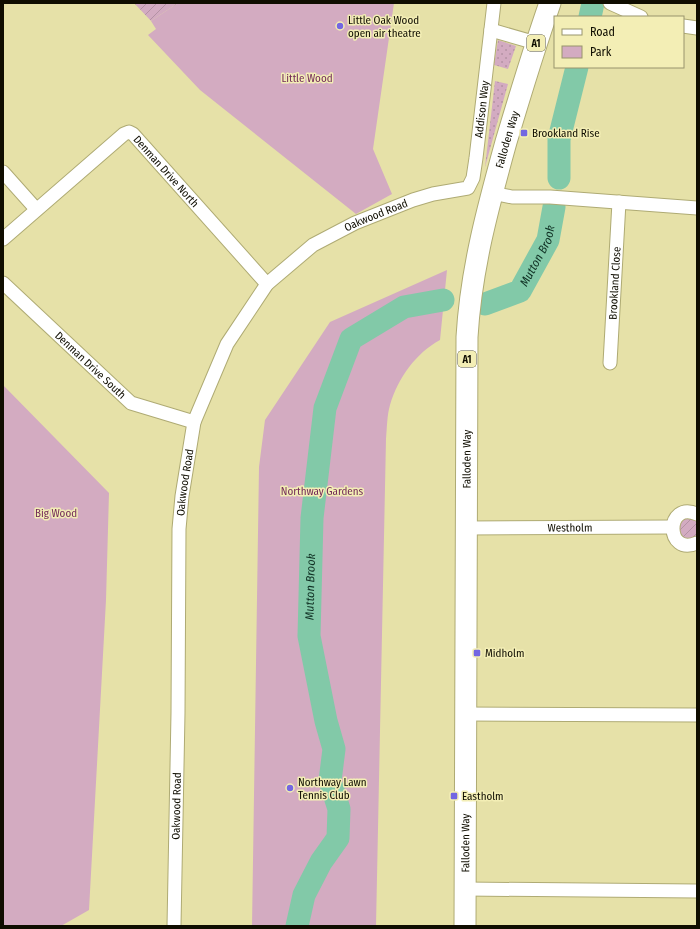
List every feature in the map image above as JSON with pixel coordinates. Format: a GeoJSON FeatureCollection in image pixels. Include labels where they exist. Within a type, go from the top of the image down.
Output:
{"type":"FeatureCollection","features":[{"type":"Feature","properties":{"kind":"highway","name":"Falloden Way"},"geometry":{"type":"LineString","coordinates":[[465,926],[468,326],[472,283],[484,220],[536,43],[550,3]]}},
{"type":"Feature","properties":{"kind":"street","name":"Addison Way"},"geometry":{"type":"LineString","coordinates":[[468,188],[473,178],[476,158],[494,3]]}},
{"type":"Feature","properties":{"kind":"street"},"geometry":{"type":"LineString","coordinates":[[610,3],[639,16]]}},
{"type":"Feature","properties":{"kind":"street"},"geometry":{"type":"LineString","coordinates":[[684,26],[697,28]]}},
{"type":"Feature","properties":{"kind":"street"},"geometry":{"type":"LineString","coordinates":[[491,30],[536,43]]}},
{"type":"Feature","properties":{"kind":"street","name":"Denman Drive North"},"geometry":{"type":"LineString","coordinates":[[36,209],[124,134],[129,132],[133,134],[266,284]]}},
{"type":"Feature","properties":{"kind":"street"},"geometry":{"type":"LineString","coordinates":[[3,172],[36,209],[3,239]]}},
{"type":"Feature","properties":{"kind":"street","name":"Oakwood Road"},"geometry":{"type":"LineString","coordinates":[[174,926],[178,713],[179,529],[182,496],[194,422],[227,344],[266,284],[313,245],[355,223],[413,200],[433,194],[468,188]]}},
{"type":"Feature","properties":{"kind":"street"},"geometry":{"type":"LineString","coordinates":[[492,193],[512,197],[550,197],[697,208]]}},
{"type":"Feature","properties":{"kind":"street","name":"Brookland Close"},"geometry":{"type":"LineString","coordinates":[[610,363],[619,202]]}},
{"type":"Feature","properties":{"kind":"street","name":"Denman Drive South"},"geometry":{"type":"LineString","coordinates":[[3,283],[131,402],[194,422]]}},
{"type":"Feature","properties":{"kind":"street"},"geometry":{"type":"LineString","coordinates":[[697,514],[689,512],[683,513],[678,516],[672,528],[678,541],[685,544],[697,543]]}},
{"type":"Feature","properties":{"kind":"street","name":"Westholm"},"geometry":{"type":"LineString","coordinates":[[467,528],[672,528]]}},
{"type":"Feature","properties":{"kind":"street"},"geometry":{"type":"LineString","coordinates":[[466,714],[697,715]]}},
{"type":"Feature","properties":{"kind":"street"},"geometry":{"type":"LineString","coordinates":[[465,889],[697,890]]}},
{"type":"Feature","properties":{"kind":"green space"},"geometry":{"type":"Polygon","coordinates":[[[134,3],[178,3],[151,21],[134,3]]]}},
{"type":"Feature","properties":{"kind":"green space","name":"Little Wood"},"geometry":{"type":"Polygon","coordinates":[[[178,3],[394,3],[373,149],[392,194],[356,214],[200,90],[148,35],[156,29],[151,21],[178,3]]]}},
{"type":"Feature","properties":{"kind":"green space"},"geometry":{"type":"Polygon","coordinates":[[[498,40],[516,46],[508,69],[494,65],[498,40]]]}},
{"type":"Feature","properties":{"kind":"green space"},"geometry":{"type":"Polygon","coordinates":[[[495,81],[508,84],[485,167],[495,81]]]}},
{"type":"Feature","properties":{"kind":"green space","name":"Northway Gardens"},"geometry":{"type":"Polygon","coordinates":[[[447,270],[440,340],[431,345],[409,367],[393,395],[388,417],[386,439],[376,926],[252,926],[259,467],[265,420],[330,322],[447,270]]]}},
{"type":"Feature","properties":{"kind":"green space","name":"Big Wood"},"geometry":{"type":"Polygon","coordinates":[[[3,385],[109,493],[106,600],[89,910],[61,926],[3,926],[3,385]]]}},
{"type":"Feature","properties":{"kind":"green space"},"geometry":{"type":"Polygon","coordinates":[[[685,517],[697,520],[697,537],[692,540],[681,537],[678,523],[685,517]]]}},
{"type":"Feature","properties":{"kind":"waterway","name":"Mutton Brook"},"geometry":{"type":"LineString","coordinates":[[590,16],[593,3]]}},
{"type":"Feature","properties":{"kind":"waterway","name":"Mutton Brook"},"geometry":{"type":"LineString","coordinates":[[559,178],[559,139],[577,68]]}},
{"type":"Feature","properties":{"kind":"waterway","name":"Mutton Brook"},"geometry":{"type":"LineString","coordinates":[[485,304],[520,291],[548,240],[554,207]]}},
{"type":"Feature","properties":{"kind":"waterway","name":"Mutton Brook"},"geometry":{"type":"LineString","coordinates":[[297,926],[304,895],[321,862],[338,838],[339,809],[330,781],[334,749],[326,721],[309,636],[312,518],[325,408],[351,339],[404,307],[443,300]]}},
{"type":"Feature","properties":{"kind":"place","name":"Little Oak Wood open air theatre"},"geometry":{"type":"Point","coordinates":[340,26]}},
{"type":"Feature","properties":{"kind":"place","name":"Brookland Rise"},"geometry":{"type":"Point","coordinates":[524,133]}},
{"type":"Feature","properties":{"kind":"place","name":"Midholm"},"geometry":{"type":"Point","coordinates":[477,653]}},
{"type":"Feature","properties":{"kind":"place","name":"Northway Lawn Tennis Club"},"geometry":{"type":"Point","coordinates":[290,788]}},
{"type":"Feature","properties":{"kind":"place","name":"Eastholm"},"geometry":{"type":"Point","coordinates":[454,796]}}]}
